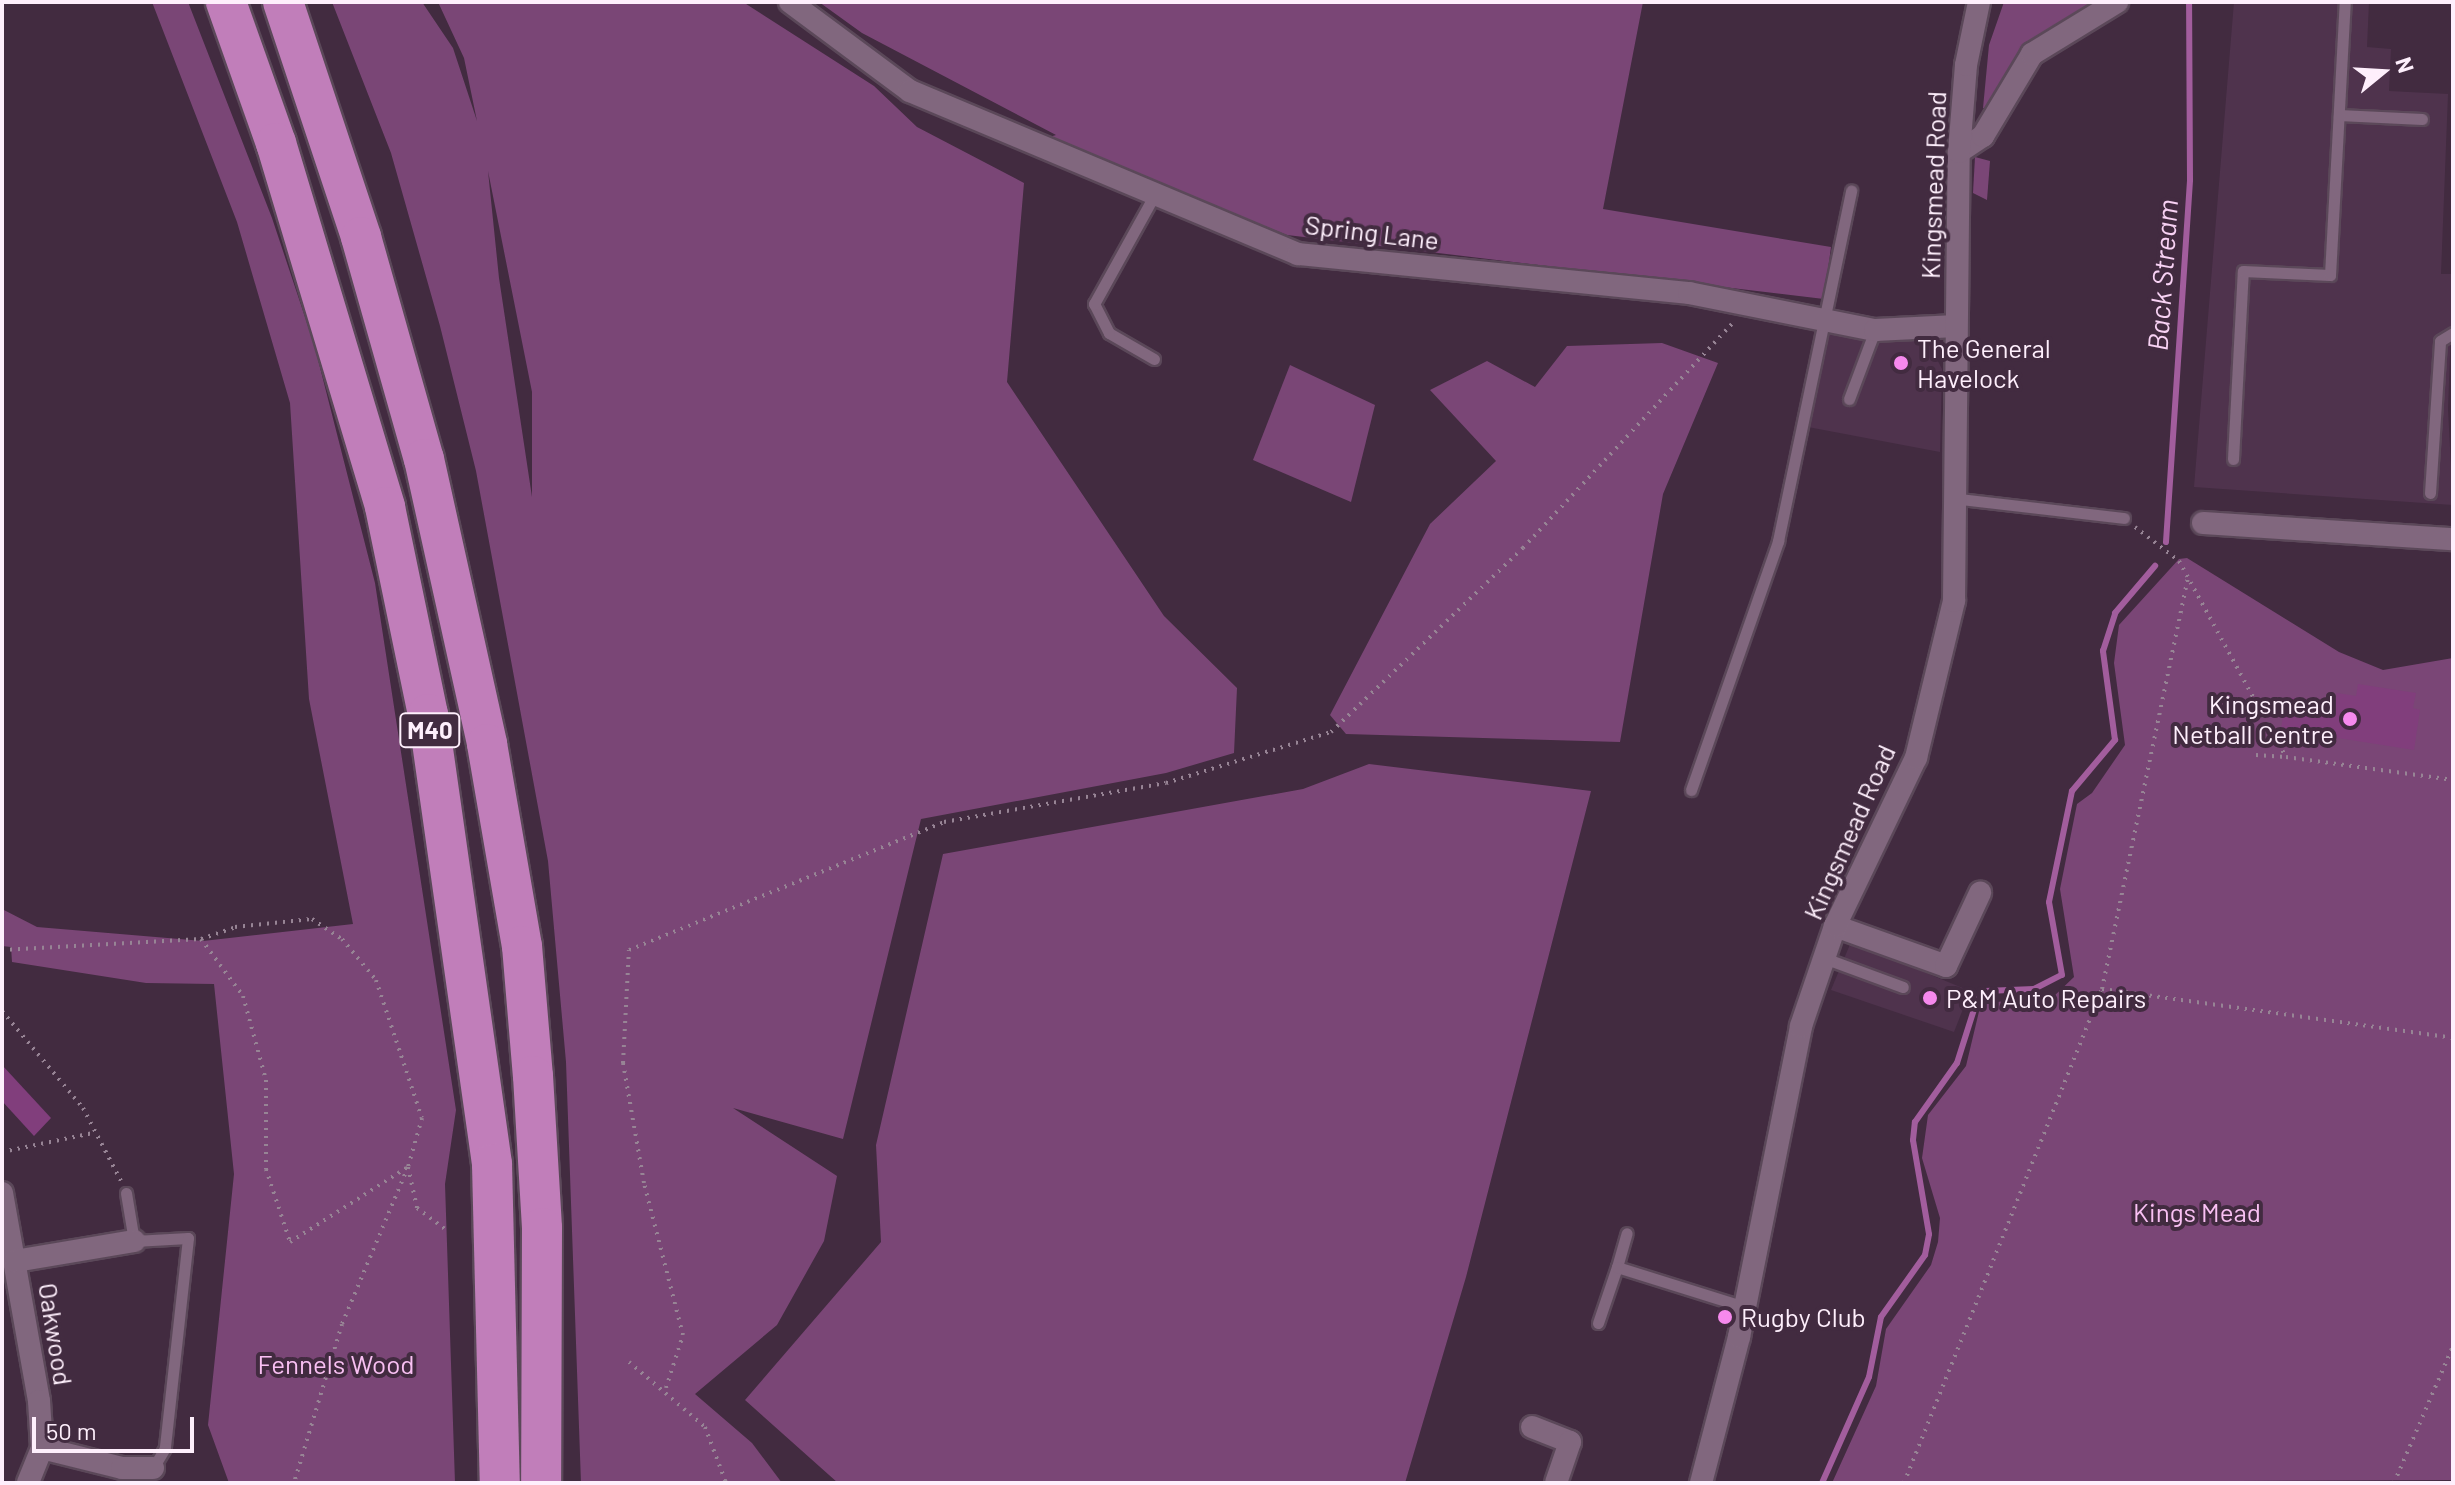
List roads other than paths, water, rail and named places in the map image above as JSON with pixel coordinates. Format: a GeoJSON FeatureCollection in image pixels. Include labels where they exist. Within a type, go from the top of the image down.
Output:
{"type":"FeatureCollection","features":[{"type":"Feature","properties":{"kind":"highway","name":"M40"},"geometry":{"type":"LineString","coordinates":[[226,2],[276,143],[385,507],[428,714],[492,1164],[500,1483]]}},
{"type":"Feature","properties":{"kind":"highway","name":"M40"},"geometry":{"type":"LineString","coordinates":[[283,2],[361,237],[424,459],[490,759],[522,946],[533,1076],[542,1228],[541,1483]]}},
{"type":"Feature","properties":{"kind":"street","name":"Spring Lane"},"geometry":{"type":"LineString","coordinates":[[790,2],[910,91],[1298,254],[1750,305],[1875,330],[1956,326]]}},
{"type":"Feature","properties":{"kind":"street","name":"Kingsmead Road"},"geometry":{"type":"LineString","coordinates":[[1701,1483],[1745,1307],[1801,1026],[1835,926],[1916,758],[1954,601],[1960,499],[1956,326],[1959,152],[1966,65],[1979,2]]}},
{"type":"Feature","properties":{"kind":"street"},"geometry":{"type":"LineString","coordinates":[[1959,152],[1983,136],[2032,54],[2117,2]]}},
{"type":"Feature","properties":{"kind":"street"},"geometry":{"type":"LineString","coordinates":[[2203,523],[2453,539]]}},
{"type":"Feature","properties":{"kind":"street"},"geometry":{"type":"LineString","coordinates":[[1835,926],[1946,966],[1980,893]]}},
{"type":"Feature","properties":{"kind":"street","name":"Oakwood"},"geometry":{"type":"LineString","coordinates":[[2,1193],[15,1261],[11,1294],[42,1448],[28,1483]]}},
{"type":"Feature","properties":{"kind":"street"},"geometry":{"type":"LineString","coordinates":[[15,1261],[134,1241]]}},
{"type":"Feature","properties":{"kind":"street"},"geometry":{"type":"LineString","coordinates":[[1532,1427],[1570,1442],[1556,1483]]}},
{"type":"Feature","properties":{"kind":"street"},"geometry":{"type":"LineString","coordinates":[[42,1448],[121,1475],[153,1468]]}},
{"type":"Feature","properties":{"kind":"lane"},"geometry":{"type":"LineString","coordinates":[[2233,459],[2243,271],[2330,275],[2345,2]]}},
{"type":"Feature","properties":{"kind":"lane"},"geometry":{"type":"LineString","coordinates":[[2339,115],[2422,119]]}},
{"type":"Feature","properties":{"kind":"lane"},"geometry":{"type":"LineString","coordinates":[[1691,790],[1773,556],[1826,320],[1851,191]]}},
{"type":"Feature","properties":{"kind":"lane"},"geometry":{"type":"LineString","coordinates":[[1154,359],[1109,333],[1094,304],[1155,194]]}},
{"type":"Feature","properties":{"kind":"lane"},"geometry":{"type":"LineString","coordinates":[[1849,399],[1875,330]]}},
{"type":"Feature","properties":{"kind":"lane"},"geometry":{"type":"LineString","coordinates":[[2430,493],[2440,341],[2453,333]]}},
{"type":"Feature","properties":{"kind":"lane"},"geometry":{"type":"LineString","coordinates":[[1960,499],[2124,518]]}},
{"type":"Feature","properties":{"kind":"lane"},"geometry":{"type":"LineString","coordinates":[[1824,958],[1903,987]]}},
{"type":"Feature","properties":{"kind":"lane"},"geometry":{"type":"LineString","coordinates":[[126,1193],[134,1241],[188,1238],[165,1448],[153,1468]]}},
{"type":"Feature","properties":{"kind":"lane"},"geometry":{"type":"LineString","coordinates":[[1598,1323],[1627,1233]]}},
{"type":"Feature","properties":{"kind":"lane"},"geometry":{"type":"LineString","coordinates":[[1617,1267],[1745,1307]]}},
{"type":"Feature","properties":{"kind":"waterway","name":"Back Stream"},"geometry":{"type":"LineString","coordinates":[[2166,542],[2190,180],[2189,2]]}},
{"type":"Feature","properties":{"kind":"waterway","name":"Back Stream"},"geometry":{"type":"LineString","coordinates":[[1822,1483],[1869,1377],[1881,1317],[1925,1255],[1929,1234],[1913,1140],[1915,1122],[1957,1063],[1977,1000],[1985,991],[2034,989],[2062,975],[2049,902],[2072,791],[2115,740],[2103,651],[2115,613],[2155,566]]}},
{"type":"Feature","properties":{"kind":"place","name":"The General Havelock"},"geometry":{"type":"Point","coordinates":[1901,363]}},
{"type":"Feature","properties":{"kind":"place","name":"Kingsmead Netball Centre"},"geometry":{"type":"Point","coordinates":[2350,719]}},
{"type":"Feature","properties":{"kind":"place","name":"P&M Auto Repairs"},"geometry":{"type":"Point","coordinates":[1930,998]}},
{"type":"Feature","properties":{"kind":"place","name":"Rugby Club"},"geometry":{"type":"Point","coordinates":[1725,1317]}},
{"type":"Feature","properties":{"kind":"park label","name":"Kings Mead"},"geometry":{"type":"Point","coordinates":[2197,1212]}},
{"type":"Feature","properties":{"kind":"park label","name":"Fennels Wood"},"geometry":{"type":"Point","coordinates":[336,1364]}}]}
